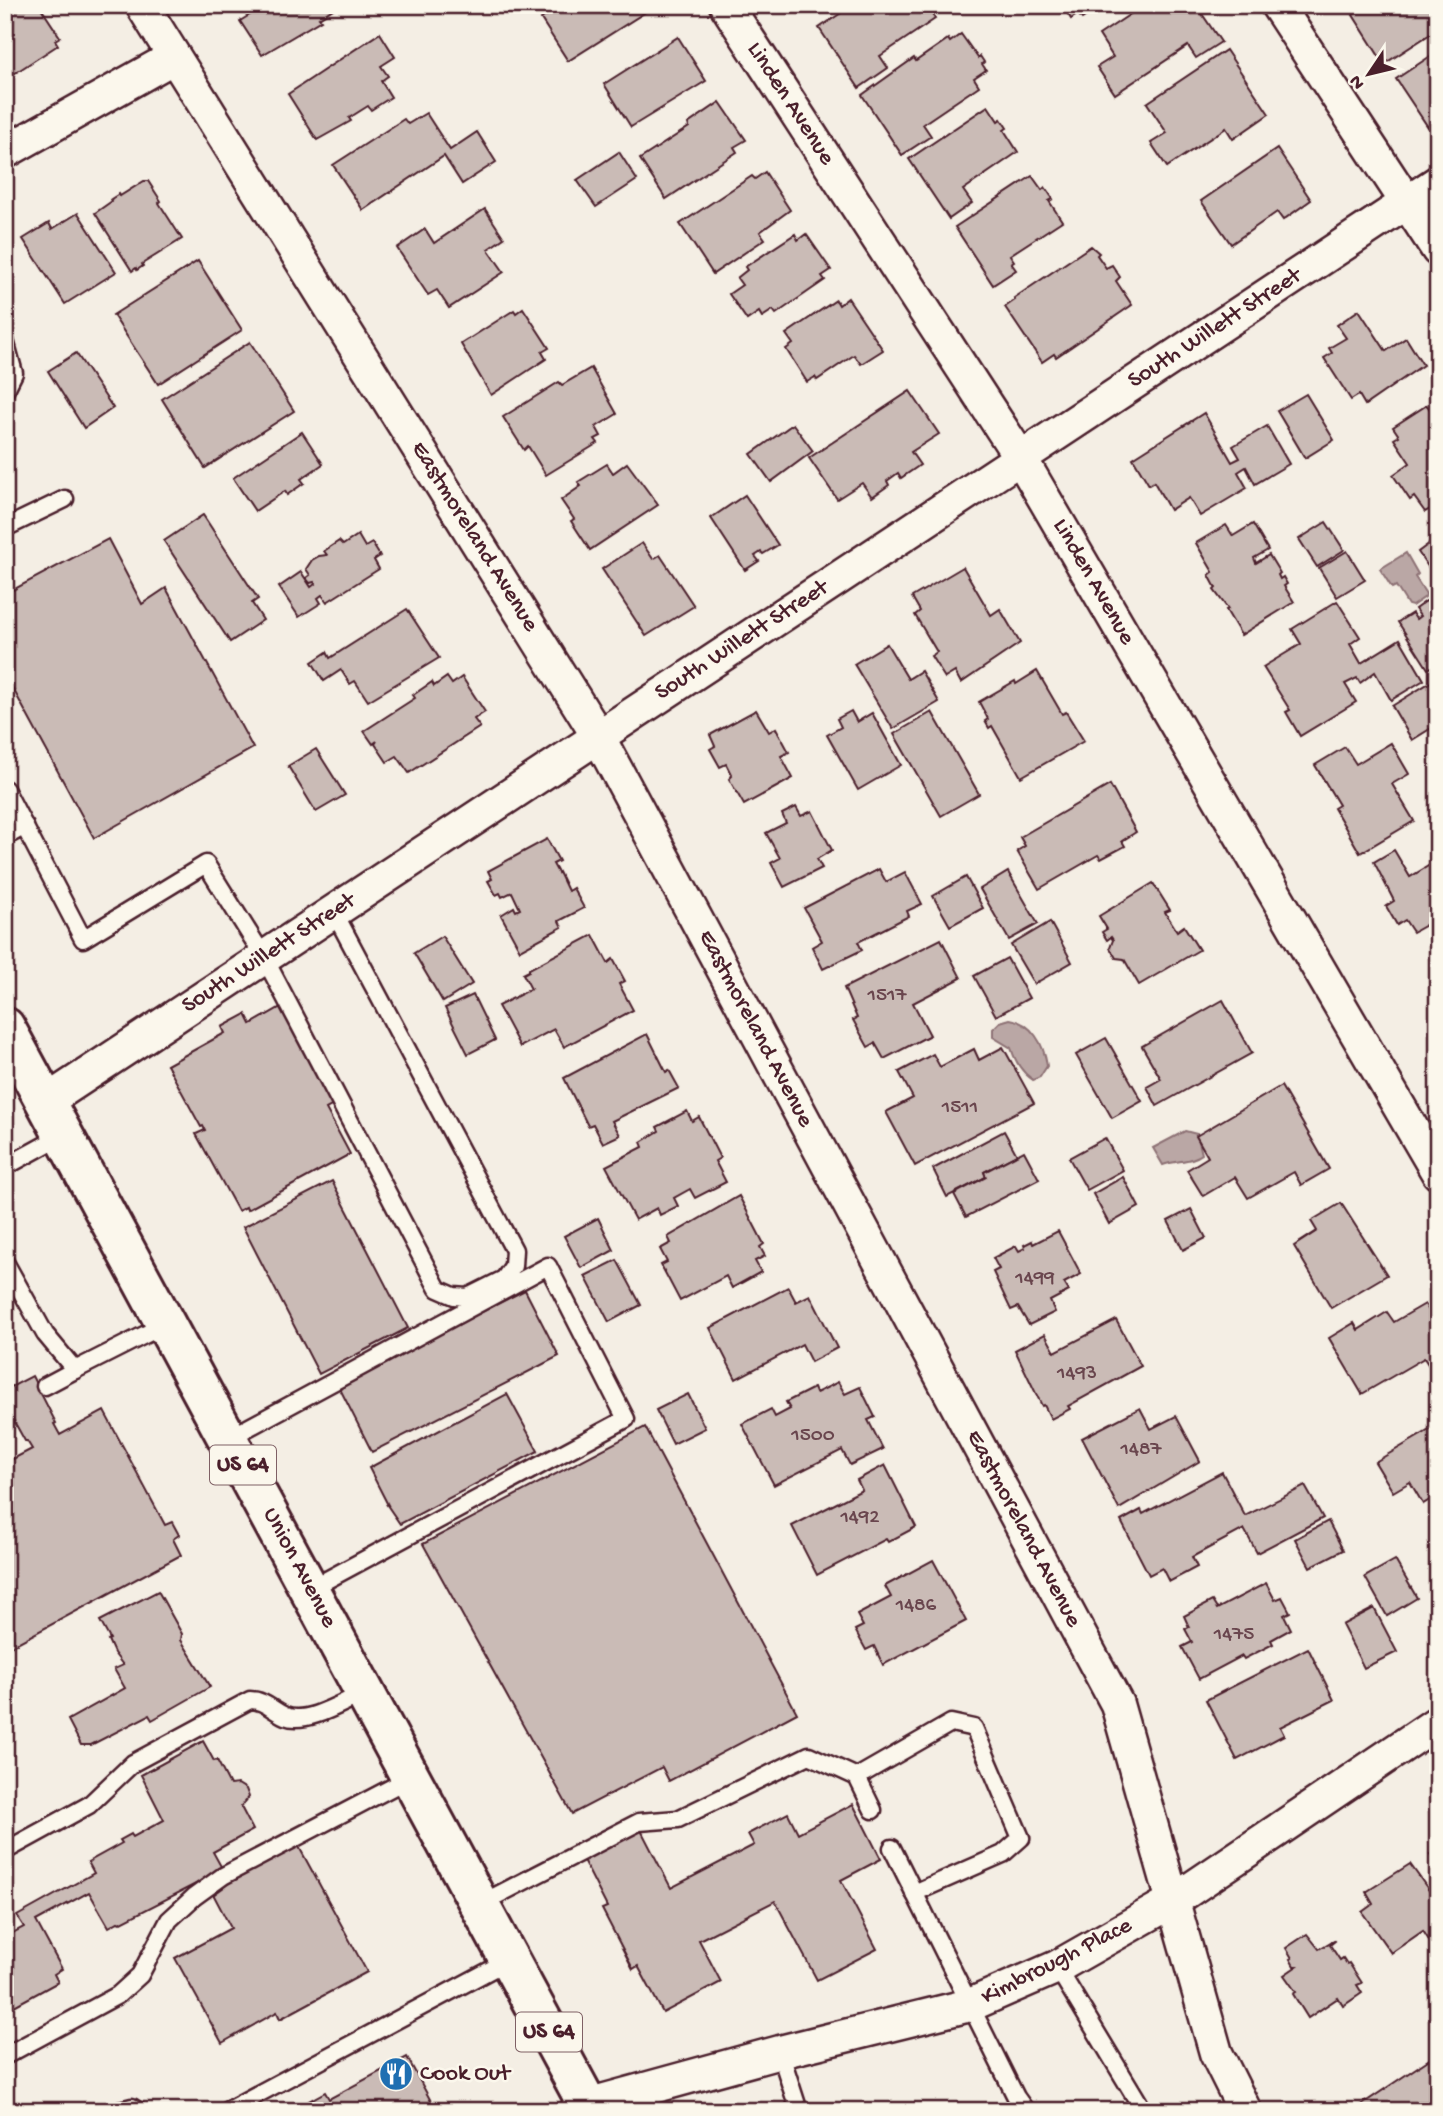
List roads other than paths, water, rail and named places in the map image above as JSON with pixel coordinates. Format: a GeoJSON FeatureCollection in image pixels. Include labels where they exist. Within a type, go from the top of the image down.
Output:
{"type":"FeatureCollection","features":[{"type":"Feature","properties":{"kind":"main road","name":"Union Avenue"},"geometry":{"type":"LineString","coordinates":[[11,1051],[47,1101],[65,1134],[510,1959],[585,2109]]}},
{"type":"Feature","properties":{"kind":"street","name":"Eastmoreland Avenue"},"geometry":{"type":"LineString","coordinates":[[142,5],[598,736],[1117,1704],[1216,2053],[1245,2111]]}},
{"type":"Feature","properties":{"kind":"street","name":"Linden Avenue"},"geometry":{"type":"LineString","coordinates":[[726,5],[1020,457],[1438,1174]]}},
{"type":"Feature","properties":{"kind":"street"},"geometry":{"type":"LineString","coordinates":[[1277,5],[1438,250]]}},
{"type":"Feature","properties":{"kind":"street"},"geometry":{"type":"LineString","coordinates":[[5,152],[174,57]]}},
{"type":"Feature","properties":{"kind":"street","name":"South Willett Street"},"geometry":{"type":"LineString","coordinates":[[47,1101],[1438,181]]}},
{"type":"Feature","properties":{"kind":"street","name":"Kimbrough Place"},"geometry":{"type":"LineString","coordinates":[[585,2109],[780,2052],[970,2005],[1057,1967],[1173,1901],[1438,1723]]}},
{"type":"Feature","properties":{"kind":"lane"},"geometry":{"type":"LineString","coordinates":[[5,340],[13,373],[5,391]]}},
{"type":"Feature","properties":{"kind":"lane"},"geometry":{"type":"LineString","coordinates":[[5,528],[65,499]]}},
{"type":"Feature","properties":{"kind":"lane"},"geometry":{"type":"LineString","coordinates":[[5,789],[83,939],[206,864],[264,957],[438,1289],[454,1296],[468,1297],[504,1279],[513,1266],[514,1250],[334,912]]}},
{"type":"Feature","properties":{"kind":"lane"},"geometry":{"type":"LineString","coordinates":[[5,837],[24,826]]}},
{"type":"Feature","properties":{"kind":"lane"},"geometry":{"type":"LineString","coordinates":[[5,1164],[15,1162],[65,1134]]}},
{"type":"Feature","properties":{"kind":"lane"},"geometry":{"type":"LineString","coordinates":[[5,1262],[45,1334],[75,1370]]}},
{"type":"Feature","properties":{"kind":"lane"},"geometry":{"type":"LineString","coordinates":[[229,1438],[548,1266],[626,1419],[310,1588]]}},
{"type":"Feature","properties":{"kind":"lane"},"geometry":{"type":"LineString","coordinates":[[45,1386],[166,1324]]}},
{"type":"Feature","properties":{"kind":"lane"},"geometry":{"type":"LineString","coordinates":[[5,1851],[89,1805],[133,1763],[250,1700],[260,1700],[288,1717],[306,1718],[366,1692]]}},
{"type":"Feature","properties":{"kind":"lane"},"geometry":{"type":"LineString","coordinates":[[857,1777],[951,1723],[974,1728],[1021,1838],[1003,1854],[914,1893]]}},
{"type":"Feature","properties":{"kind":"lane"},"geometry":{"type":"LineString","coordinates":[[480,1904],[639,1822],[678,1819],[809,1755],[857,1777],[873,1810]]}},
{"type":"Feature","properties":{"kind":"lane"},"geometry":{"type":"LineString","coordinates":[[5,2056],[118,1995],[140,1975],[169,1920],[223,1876],[412,1777]]}},
{"type":"Feature","properties":{"kind":"lane"},"geometry":{"type":"LineString","coordinates":[[892,1848],[1016,2097],[1026,2111]]}},
{"type":"Feature","properties":{"kind":"lane"},"geometry":{"type":"LineString","coordinates":[[226,2111],[510,1959]]}},
{"type":"Feature","properties":{"kind":"lane"},"geometry":{"type":"LineString","coordinates":[[1057,1967],[1139,2103],[1137,2111]]}},
{"type":"Feature","properties":{"kind":"lane"},"geometry":{"type":"LineString","coordinates":[[780,2052],[798,2108],[793,2111]]}},
{"type":"Feature","properties":{"kind":"lane"},"geometry":{"type":"LineString","coordinates":[[116,2111],[132,2108],[138,2111]]}},
{"type":"Feature","properties":{"kind":"place","name":"Cook Out"},"geometry":{"type":"Point","coordinates":[396,2074]}}]}
